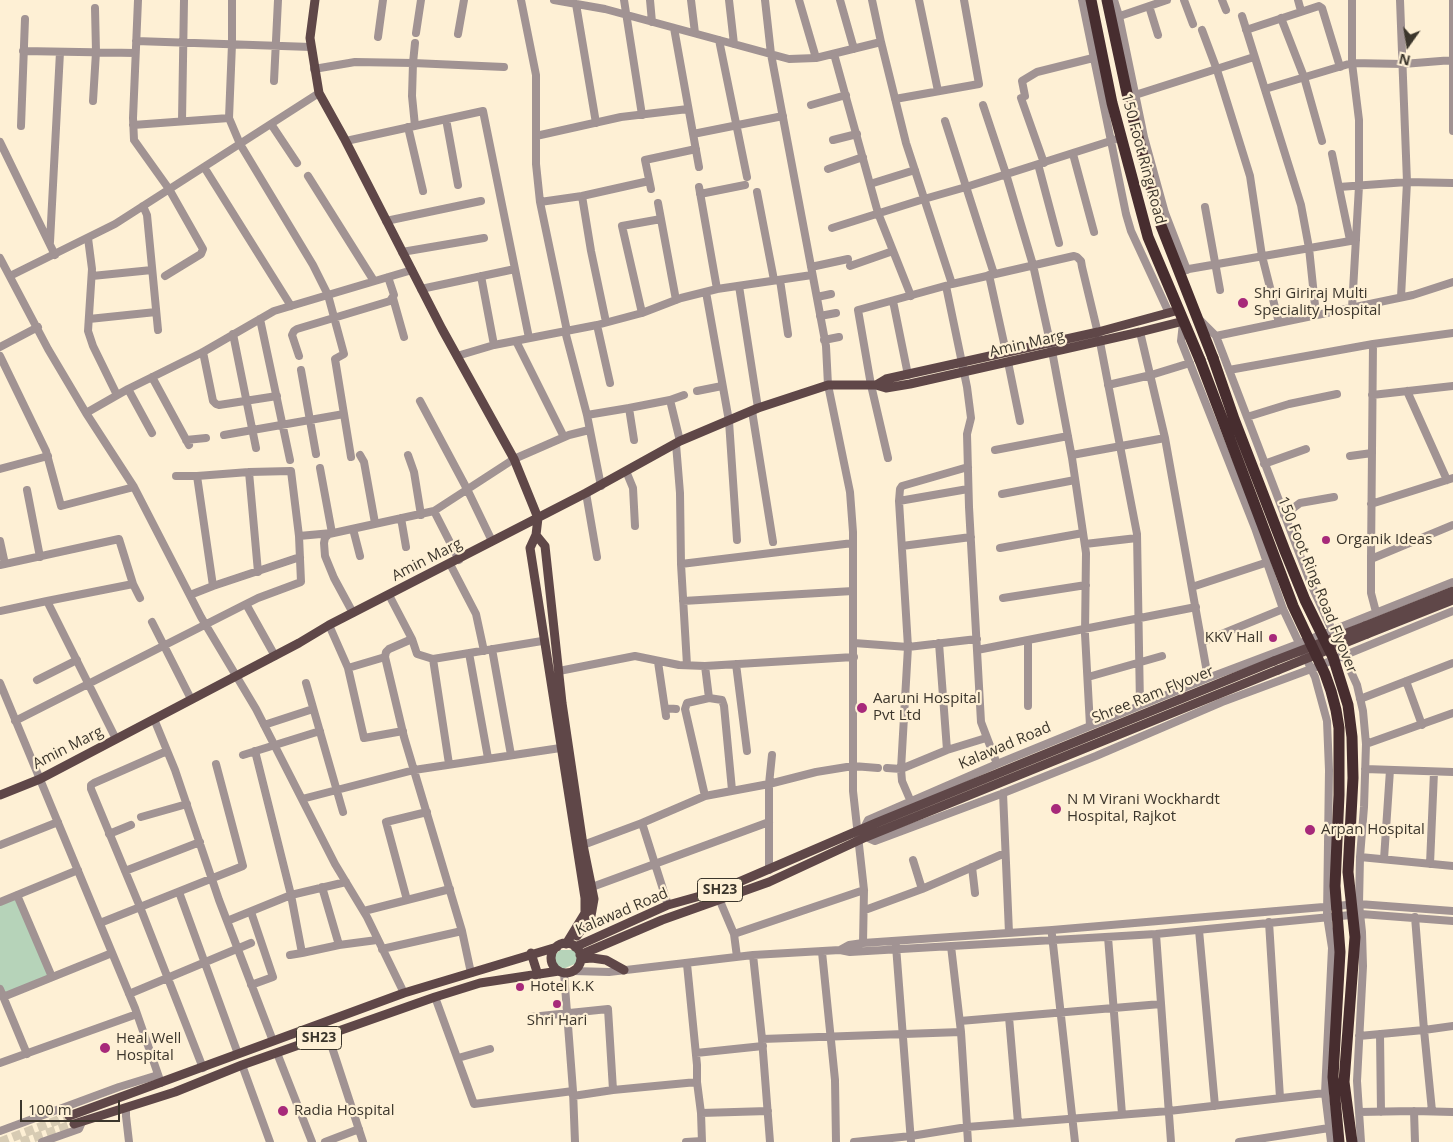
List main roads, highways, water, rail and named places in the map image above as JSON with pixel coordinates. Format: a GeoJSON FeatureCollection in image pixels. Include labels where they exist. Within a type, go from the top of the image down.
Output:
{"type":"FeatureCollection","features":[{"type":"Feature","properties":{"kind":"highway","name":"150 Foot Ring Road"},"geometry":{"type":"LineString","coordinates":[[1091,0],[1115,140],[1177,315]]}},
{"type":"Feature","properties":{"kind":"highway","name":"150 Foot Ring Road"},"geometry":{"type":"LineString","coordinates":[[1107,0],[1115,17],[1160,223],[1183,270],[1198,318]]}},
{"type":"Feature","properties":{"kind":"highway","name":"150 Foot Ring Road Flyover"},"geometry":{"type":"LineString","coordinates":[[1177,315],[1293,606],[1325,674],[1336,710],[1339,728],[1339,795],[1335,886],[1340,952],[1332,1077],[1338,1142]]}},
{"type":"Feature","properties":{"kind":"highway","name":"150 Foot Ring Road Flyover"},"geometry":{"type":"LineString","coordinates":[[1198,318],[1234,419],[1285,551],[1305,600],[1333,657],[1348,705],[1352,737],[1353,778],[1348,872],[1355,937],[1344,1082],[1352,1142]]}},
{"type":"Feature","properties":{"kind":"main road"},"geometry":{"type":"LineString","coordinates":[[315,0],[310,38],[318,93],[346,141],[421,289],[514,459],[538,518],[536,535],[530,548],[594,898],[591,916],[572,949]]}},
{"type":"Feature","properties":{"kind":"main road","name":"Amin Marg"},"geometry":{"type":"LineString","coordinates":[[1099,337],[1140,332],[1177,315]]}},
{"type":"Feature","properties":{"kind":"main road","name":"Amin Marg"},"geometry":{"type":"LineString","coordinates":[[874,385],[886,379],[1006,352],[1051,347],[1099,337],[1177,315]]}},
{"type":"Feature","properties":{"kind":"main road","name":"Amin Marg"},"geometry":{"type":"LineString","coordinates":[[0,794],[40,779],[275,656],[329,625],[600,486],[678,442],[755,410],[828,385],[874,385],[886,388],[1008,362],[1051,347]]}},
{"type":"Feature","properties":{"kind":"main road"},"geometry":{"type":"LineString","coordinates":[[536,535],[545,546],[566,748],[585,898],[585,913],[572,949],[580,964],[566,972],[553,964],[552,960],[552,955],[572,949],[592,958],[606,960],[624,970]]}},
{"type":"Feature","properties":{"kind":"main road","name":"Shree Ram Flyover"},"geometry":{"type":"LineString","coordinates":[[862,834],[876,823],[1453,591]]}},
{"type":"Feature","properties":{"kind":"main road","name":"Shree Ram Flyover"},"geometry":{"type":"LineString","coordinates":[[862,834],[876,833],[1453,600]]}},
{"type":"Feature","properties":{"kind":"main road","name":"Kalawad Road"},"geometry":{"type":"LineString","coordinates":[[538,975],[480,983],[435,997],[242,1065],[126,1109],[75,1121],[160,1079],[202,1068],[404,993],[531,953],[572,949],[720,900],[769,882],[862,834]]}},
{"type":"Feature","properties":{"kind":"main road","name":"Kalawad Road"},"geometry":{"type":"LineString","coordinates":[[572,949],[668,905],[718,891],[862,834]]}},
{"type":"Feature","properties":{"kind":"main road"},"geometry":{"type":"LineString","coordinates":[[531,953],[538,975]]}},
{"type":"Feature","properties":{"kind":"main road","name":"SH23"},"geometry":{"type":"LineString","coordinates":[[538,975],[566,972]]}},
{"type":"Feature","properties":{"kind":"tunnel"},"geometry":{"type":"LineString","coordinates":[[0,1142],[69,1116]]}},
{"type":"Feature","properties":{"kind":"tunnel"},"geometry":{"type":"LineString","coordinates":[[21,1142],[74,1124]]}},
{"type":"Feature","properties":{"kind":"place","name":"Shri Giriraj Multi Speciality Hospital"},"geometry":{"type":"Point","coordinates":[1243,303]}},
{"type":"Feature","properties":{"kind":"place","name":"Organik Ideas"},"geometry":{"type":"Point","coordinates":[1326,540]}},
{"type":"Feature","properties":{"kind":"place","name":"KKV Hall"},"geometry":{"type":"Point","coordinates":[1273,638]}},
{"type":"Feature","properties":{"kind":"place","name":"Aaruni Hospital Pvt Ltd"},"geometry":{"type":"Point","coordinates":[862,708]}},
{"type":"Feature","properties":{"kind":"place","name":"N M Virani Wockhardt Hospital, Rajkot"},"geometry":{"type":"Point","coordinates":[1056,809]}},
{"type":"Feature","properties":{"kind":"place","name":"Arpan Hospital"},"geometry":{"type":"Point","coordinates":[1310,830]}},
{"type":"Feature","properties":{"kind":"place","name":"Hotel K.K"},"geometry":{"type":"Point","coordinates":[520,987]}},
{"type":"Feature","properties":{"kind":"place","name":"Shri Hari"},"geometry":{"type":"Point","coordinates":[557,1004]}},
{"type":"Feature","properties":{"kind":"place","name":"Heal Well Hospital"},"geometry":{"type":"Point","coordinates":[105,1048]}},
{"type":"Feature","properties":{"kind":"place","name":"Radia Hospital"},"geometry":{"type":"Point","coordinates":[283,1111]}}]}
